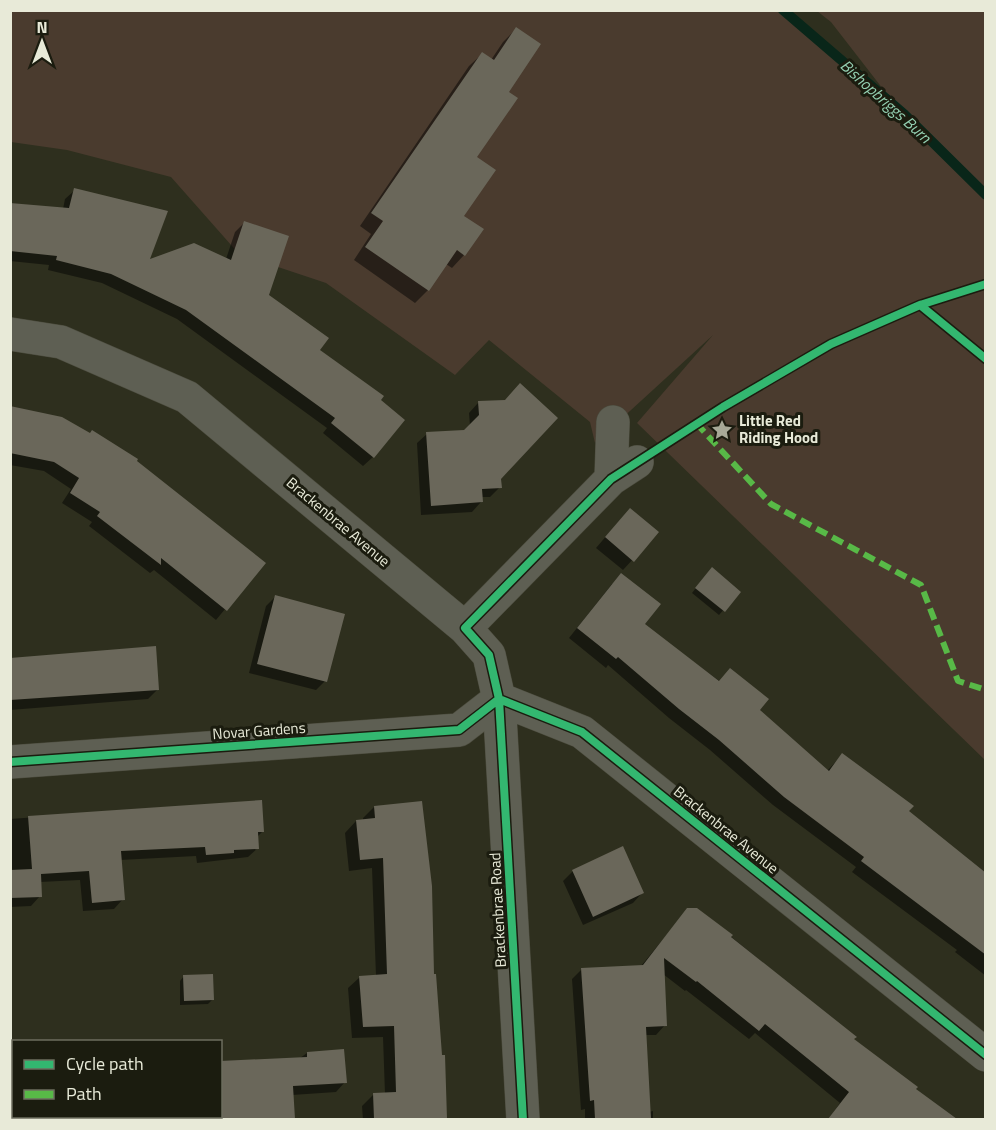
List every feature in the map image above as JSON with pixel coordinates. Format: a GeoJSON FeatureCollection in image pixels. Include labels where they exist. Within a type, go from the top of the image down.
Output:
{"type":"FeatureCollection","features":[{"type":"Feature","properties":{"kind":"street","name":"Brackenbrae Avenue"},"geometry":{"type":"LineString","coordinates":[[10,334],[61,342],[187,397],[465,628],[489,655],[500,699],[582,732],[986,1055]]}},
{"type":"Feature","properties":{"kind":"street"},"geometry":{"type":"LineString","coordinates":[[465,628],[624,470],[613,422]]}},
{"type":"Feature","properties":{"kind":"street","name":"Novar Gardens"},"geometry":{"type":"LineString","coordinates":[[10,762],[459,730],[500,699]]}},
{"type":"Feature","properties":{"kind":"street","name":"Brackenbrae Road"},"geometry":{"type":"LineString","coordinates":[[500,699],[523,1119]]}},
{"type":"Feature","properties":{"kind":"shaded area"},"geometry":{"type":"Polygon","coordinates":[[[11,11],[783,11],[900,111],[831,22],[817,11],[985,11],[985,760],[637,423],[713,335],[595,443],[590,422],[489,340],[455,375],[326,283],[239,254],[171,177],[67,150],[11,142],[11,11]]]}},
{"type":"Feature","properties":{"kind":"building"},"geometry":{"type":"Polygon","coordinates":[[[516,27],[541,44],[509,92],[518,98],[477,157],[496,170],[464,216],[484,229],[465,256],[457,250],[429,291],[365,247],[383,221],[371,213],[482,52],[494,60],[516,27]]]}},
{"type":"Feature","properties":{"kind":"building"},"geometry":{"type":"Polygon","coordinates":[[[74,188],[168,211],[150,259],[194,243],[231,260],[244,221],[289,236],[269,295],[329,338],[320,350],[384,396],[381,400],[405,420],[374,458],[331,423],[335,418],[186,310],[111,274],[56,260],[57,256],[10,251],[10,203],[69,208],[74,188]]]}},
{"type":"Feature","properties":{"kind":"building"},"geometry":{"type":"Polygon","coordinates":[[[520,383],[558,418],[501,479],[502,488],[482,489],[483,502],[431,506],[426,432],[464,430],[479,415],[478,401],[505,400],[520,383]]]}},
{"type":"Feature","properties":{"kind":"building"},"geometry":{"type":"Polygon","coordinates":[[[10,406],[62,417],[90,433],[92,430],[138,459],[137,461],[266,563],[227,611],[161,558],[161,565],[97,516],[100,512],[70,493],[79,478],[54,462],[10,453],[10,406]]]}},
{"type":"Feature","properties":{"kind":"building"},"geometry":{"type":"Polygon","coordinates":[[[630,508],[659,532],[634,562],[605,537],[630,508]]]}},
{"type":"Feature","properties":{"kind":"building"},"geometry":{"type":"Polygon","coordinates":[[[712,567],[741,592],[725,612],[695,588],[712,567]]]}},
{"type":"Feature","properties":{"kind":"building"},"geometry":{"type":"Polygon","coordinates":[[[621,573],[661,604],[645,624],[719,681],[730,668],[769,699],[760,710],[829,771],[842,753],[914,806],[909,811],[986,873],[986,955],[861,861],[864,857],[784,797],[618,657],[616,659],[577,628],[621,573]]]}},
{"type":"Feature","properties":{"kind":"building"},"geometry":{"type":"Polygon","coordinates":[[[275,595],[345,614],[327,682],[257,664],[275,595]]]}},
{"type":"Feature","properties":{"kind":"building"},"geometry":{"type":"Polygon","coordinates":[[[156,646],[159,690],[10,700],[10,658],[156,646]]]}},
{"type":"Feature","properties":{"kind":"building"},"geometry":{"type":"Polygon","coordinates":[[[262,800],[264,832],[258,832],[259,849],[234,850],[234,853],[206,855],[205,847],[121,851],[125,900],[92,903],[89,871],[41,874],[42,897],[10,898],[10,870],[32,869],[28,816],[262,800]]]}},
{"type":"Feature","properties":{"kind":"building"},"geometry":{"type":"Polygon","coordinates":[[[422,801],[432,886],[434,974],[436,974],[442,1055],[445,1055],[447,1119],[374,1119],[373,1093],[396,1092],[394,1026],[363,1027],[359,976],[387,974],[383,858],[360,860],[356,820],[375,818],[374,806],[422,801]]]}},
{"type":"Feature","properties":{"kind":"building"},"geometry":{"type":"Polygon","coordinates":[[[623,846],[644,893],[593,917],[572,870],[623,846]]]}},
{"type":"Feature","properties":{"kind":"building"},"geometry":{"type":"Polygon","coordinates":[[[687,908],[697,908],[733,935],[731,937],[857,1037],[854,1039],[957,1119],[828,1119],[849,1092],[765,1024],[759,1031],[697,981],[664,958],[667,1026],[646,1027],[651,1119],[595,1119],[594,1100],[590,1101],[581,968],[643,965],[687,908]]]}},
{"type":"Feature","properties":{"kind":"building"},"geometry":{"type":"Polygon","coordinates":[[[213,974],[214,1000],[184,1001],[183,975],[213,974]]]}},
{"type":"Feature","properties":{"kind":"building"},"geometry":{"type":"Polygon","coordinates":[[[344,1049],[347,1083],[293,1086],[295,1119],[220,1119],[222,1118],[222,1061],[307,1057],[307,1052],[344,1049]]]}},
{"type":"Feature","properties":{"kind":"waterway","name":"Bishopbriggs Burn"},"geometry":{"type":"LineString","coordinates":[[783,10],[904,114],[986,195]]}},
{"type":"Feature","properties":{"kind":"marked path"},"geometry":{"type":"LineString","coordinates":[[696,423],[771,504],[921,585],[958,681],[986,690]]}},
{"type":"Feature","properties":{"kind":"cycle path"},"geometry":{"type":"LineString","coordinates":[[523,1120],[499,699],[489,655],[465,628],[611,479],[723,407],[831,344],[920,305],[986,284]]}},
{"type":"Feature","properties":{"kind":"cycle path"},"geometry":{"type":"LineString","coordinates":[[920,305],[986,359]]}},
{"type":"Feature","properties":{"kind":"cycle path"},"geometry":{"type":"LineString","coordinates":[[499,699],[582,732],[986,1055]]}},
{"type":"Feature","properties":{"kind":"cycle path"},"geometry":{"type":"LineString","coordinates":[[10,762],[459,730],[499,699]]}},
{"type":"Feature","properties":{"kind":"place","name":"Little Red Riding Hood"},"geometry":{"type":"Point","coordinates":[722,430]}}]}
